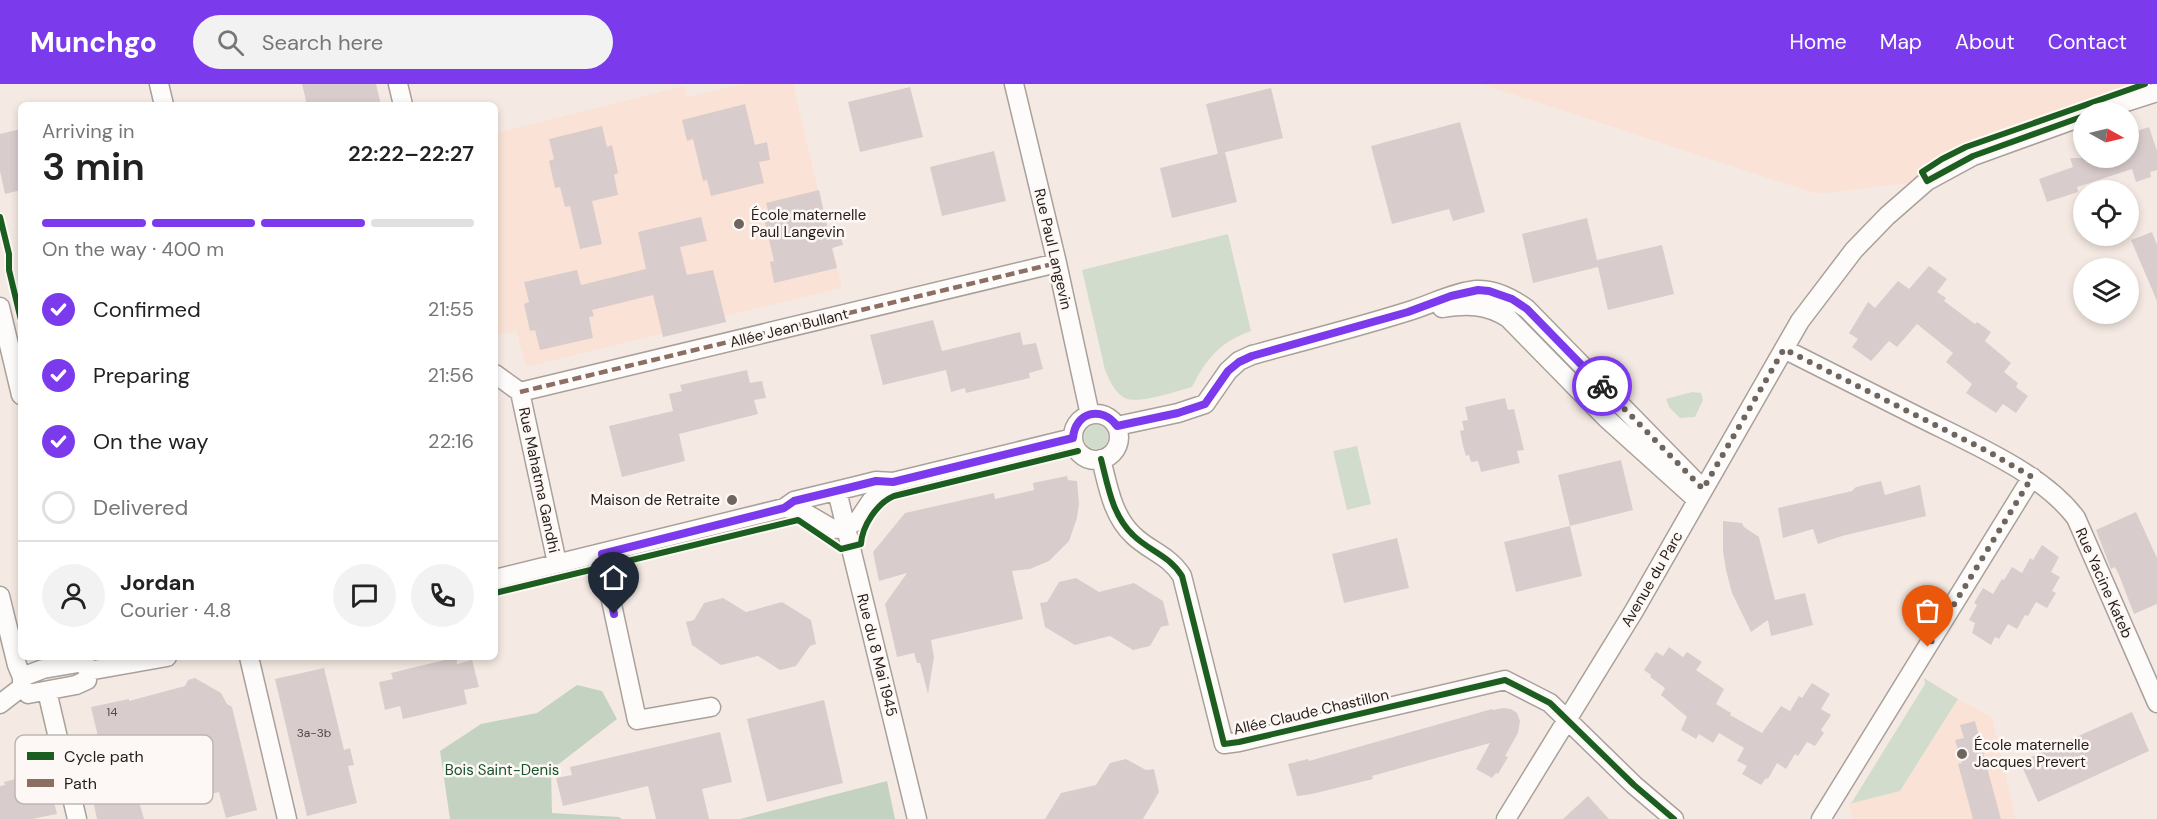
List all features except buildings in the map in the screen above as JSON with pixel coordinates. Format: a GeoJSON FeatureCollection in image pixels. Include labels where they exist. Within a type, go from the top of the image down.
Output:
{"type":"FeatureCollection","features":[{"type":"Feature","properties":{"kind":"street"},"geometry":{"type":"LineString","coordinates":[[159,84],[163,102]]}},
{"type":"Feature","properties":{"kind":"street"},"geometry":{"type":"LineString","coordinates":[[398,84],[402,102]]}},
{"type":"Feature","properties":{"kind":"street","name":"Rue Paul Langevin"},"geometry":{"type":"LineString","coordinates":[[1014,84],[1090,414]]}},
{"type":"Feature","properties":{"kind":"street"},"geometry":{"type":"LineString","coordinates":[[2126,102],[2157,92]]}},
{"type":"Feature","properties":{"kind":"street","name":"Avenue du Parc"},"geometry":{"type":"LineString","coordinates":[[1506,819],[1634,611],[1800,321],[1854,250],[1887,216],[1927,182],[1972,156],[2073,120]]}},
{"type":"Feature","properties":{"kind":"street","name":"Allée Jean Bullant"},"geometry":{"type":"LineString","coordinates":[[520,392],[1057,263]]}},
{"type":"Feature","properties":{"kind":"street"},"geometry":{"type":"LineString","coordinates":[[1117,426],[1178,413],[1205,404],[1228,371],[1239,362],[1252,356],[1408,312],[1451,296],[1478,290],[1489,291],[1512,299],[1527,309],[1700,495]]}},
{"type":"Feature","properties":{"kind":"street"},"geometry":{"type":"LineString","coordinates":[[0,307],[18,382]]}},
{"type":"Feature","properties":{"kind":"street","name":"Rue Yacine Kateb"},"geometry":{"type":"LineString","coordinates":[[1788,342],[2032,477],[2070,509],[2157,703]]}},
{"type":"Feature","properties":{"kind":"street","name":"Rue Mahatma Gandhi"},"geometry":{"type":"LineString","coordinates":[[498,376],[520,392],[557,563]]}},
{"type":"Feature","properties":{"kind":"street"},"geometry":{"type":"LineString","coordinates":[[1090,414],[1103,414],[1117,426],[1119,443],[1109,456],[1092,460],[1078,452],[1073,438],[1079,421],[1090,414]]}},
{"type":"Feature","properties":{"kind":"street"},"geometry":{"type":"LineString","coordinates":[[498,578],[784,508],[794,501],[876,481],[893,482],[1073,438]]}},
{"type":"Feature","properties":{"kind":"street","name":"Allée Claude Chastillon"},"geometry":{"type":"LineString","coordinates":[[1101,459],[1115,512],[1132,535],[1175,564],[1182,576],[1224,744],[1505,680],[1550,704],[1565,720]]}},
{"type":"Feature","properties":{"kind":"street"},"geometry":{"type":"LineString","coordinates":[[1821,819],[2032,477]]}},
{"type":"Feature","properties":{"kind":"street"},"geometry":{"type":"LineString","coordinates":[[784,508],[800,510],[833,529],[847,527],[859,519],[871,501],[893,482]]}},
{"type":"Feature","properties":{"kind":"street","name":"Rue du 8 Mai 1945"},"geometry":{"type":"LineString","coordinates":[[837,491],[917,819]]}},
{"type":"Feature","properties":{"kind":"street"},"geometry":{"type":"LineString","coordinates":[[602,554],[637,720],[711,707]]}},
{"type":"Feature","properties":{"kind":"street"},"geometry":{"type":"LineString","coordinates":[[0,596],[17,665],[28,694],[87,680],[85,663]]}},
{"type":"Feature","properties":{"kind":"street"},"geometry":{"type":"LineString","coordinates":[[0,704],[22,682],[43,669],[126,660]]}},
{"type":"Feature","properties":{"kind":"street"},"geometry":{"type":"LineString","coordinates":[[250,660],[287,819]]}},
{"type":"Feature","properties":{"kind":"street"},"geometry":{"type":"LineString","coordinates":[[47,691],[57,735]]}},
{"type":"Feature","properties":{"kind":"street"},"geometry":{"type":"LineString","coordinates":[[1565,720],[1674,819]]}},
{"type":"Feature","properties":{"kind":"street"},"geometry":{"type":"LineString","coordinates":[[73,804],[77,819]]}},
{"type":"Feature","properties":{"kind":"shaded area"},"geometry":{"type":"Polygon","coordinates":[[[743,84],[793,84],[828,230],[839,228],[843,245],[833,248],[842,288],[725,316],[726,322],[662,337],[661,334],[526,367],[516,331],[498,335],[498,132],[684,86],[687,97],[743,84]]]}},
{"type":"Feature","properties":{"kind":"shaded area"},"geometry":{"type":"Polygon","coordinates":[[[1481,84],[2157,84],[2114,102],[2073,102],[2073,119],[1927,181],[1817,194],[1481,84]]]}},
{"type":"Feature","properties":{"kind":"shaded area","name":"École maternelle Jacques Prevert"},"geometry":{"type":"Polygon","coordinates":[[[1958,699],[1992,717],[2016,819],[1852,819],[1849,804],[1900,791],[1958,699]]]}},
{"type":"Feature","properties":{"kind":"green space"},"geometry":{"type":"Polygon","coordinates":[[[1228,234],[1251,331],[1231,340],[1216,352],[1209,359],[1192,387],[1146,399],[1123,397],[1114,388],[1105,370],[1082,270],[1228,234]]]}},
{"type":"Feature","properties":{"kind":"green space"},"geometry":{"type":"Polygon","coordinates":[[[1692,392],[1701,393],[1703,400],[1695,417],[1680,418],[1669,407],[1666,399],[1692,392]]]}},
{"type":"Feature","properties":{"kind":"green space"},"geometry":{"type":"Polygon","coordinates":[[[1096,425],[1105,428],[1108,437],[1105,446],[1096,449],[1087,446],[1084,437],[1087,428],[1096,425]]]}},
{"type":"Feature","properties":{"kind":"green space"},"geometry":{"type":"Polygon","coordinates":[[[1357,446],[1371,504],[1347,510],[1333,451],[1357,446]]]}},
{"type":"Feature","properties":{"kind":"green space"},"geometry":{"type":"Polygon","coordinates":[[[1924,678],[1958,699],[1900,791],[1849,804],[1925,684],[1924,678]]]}},
{"type":"Feature","properties":{"kind":"green space","name":"Bois Saint-Denis"},"geometry":{"type":"Polygon","coordinates":[[[577,685],[602,691],[617,719],[551,770],[552,813],[622,819],[450,819],[440,751],[481,724],[537,713],[577,685]]]}},
{"type":"Feature","properties":{"kind":"green space"},"geometry":{"type":"Polygon","coordinates":[[[887,781],[895,819],[740,819],[887,781]]]}},
{"type":"Feature","properties":{"kind":"marked path"},"geometry":{"type":"LineString","coordinates":[[520,392],[1057,263]]}},
{"type":"Feature","properties":{"kind":"cycle path"},"geometry":{"type":"LineString","coordinates":[[2094,102],[2145,84]]}},
{"type":"Feature","properties":{"kind":"cycle path"},"geometry":{"type":"LineString","coordinates":[[2073,109],[1966,147],[1922,172],[1927,181],[1973,156],[2073,120]]}},
{"type":"Feature","properties":{"kind":"cycle path"},"geometry":{"type":"LineString","coordinates":[[0,217],[18,308]]}},
{"type":"Feature","properties":{"kind":"cycle path"},"geometry":{"type":"LineString","coordinates":[[498,592],[798,520],[841,549],[861,544],[867,523],[876,510],[894,496],[1078,451]]}},
{"type":"Feature","properties":{"kind":"cycle path"},"geometry":{"type":"LineString","coordinates":[[1101,459],[1115,509],[1126,527],[1139,540],[1171,563],[1182,576],[1224,744],[1505,680],[1550,703],[1634,785],[1674,819]]}},
{"type":"Feature","properties":{"kind":"way so far"},"geometry":{"type":"LineString","coordinates":[[1602,386],[1703,489],[1784,349],[1989,452],[2032,477],[1928,647]]}},
{"type":"Feature","properties":{"kind":"place","name":"École maternelle Paul Langevin"},"geometry":{"type":"Point","coordinates":[739,224]}},
{"type":"Feature","properties":{"kind":"place","name":"Maison de Retraite"},"geometry":{"type":"Point","coordinates":[732,500]}},
{"type":"Feature","properties":{"kind":"place","name":"École maternelle Jacques Prevert"},"geometry":{"type":"Point","coordinates":[1962,754]}},
{"type":"Feature","properties":{"kind":"route"},"geometry":{"type":"LineString","coordinates":[[614,614],[602,554],[784,508],[794,501],[876,481],[893,482],[1073,438],[1079,421],[1090,414],[1103,414],[1117,426],[1178,413],[1205,404],[1228,371],[1239,362],[1252,356],[1408,312],[1451,296],[1478,290],[1501,294],[1512,299],[1527,309],[1602,386]]}}]}
